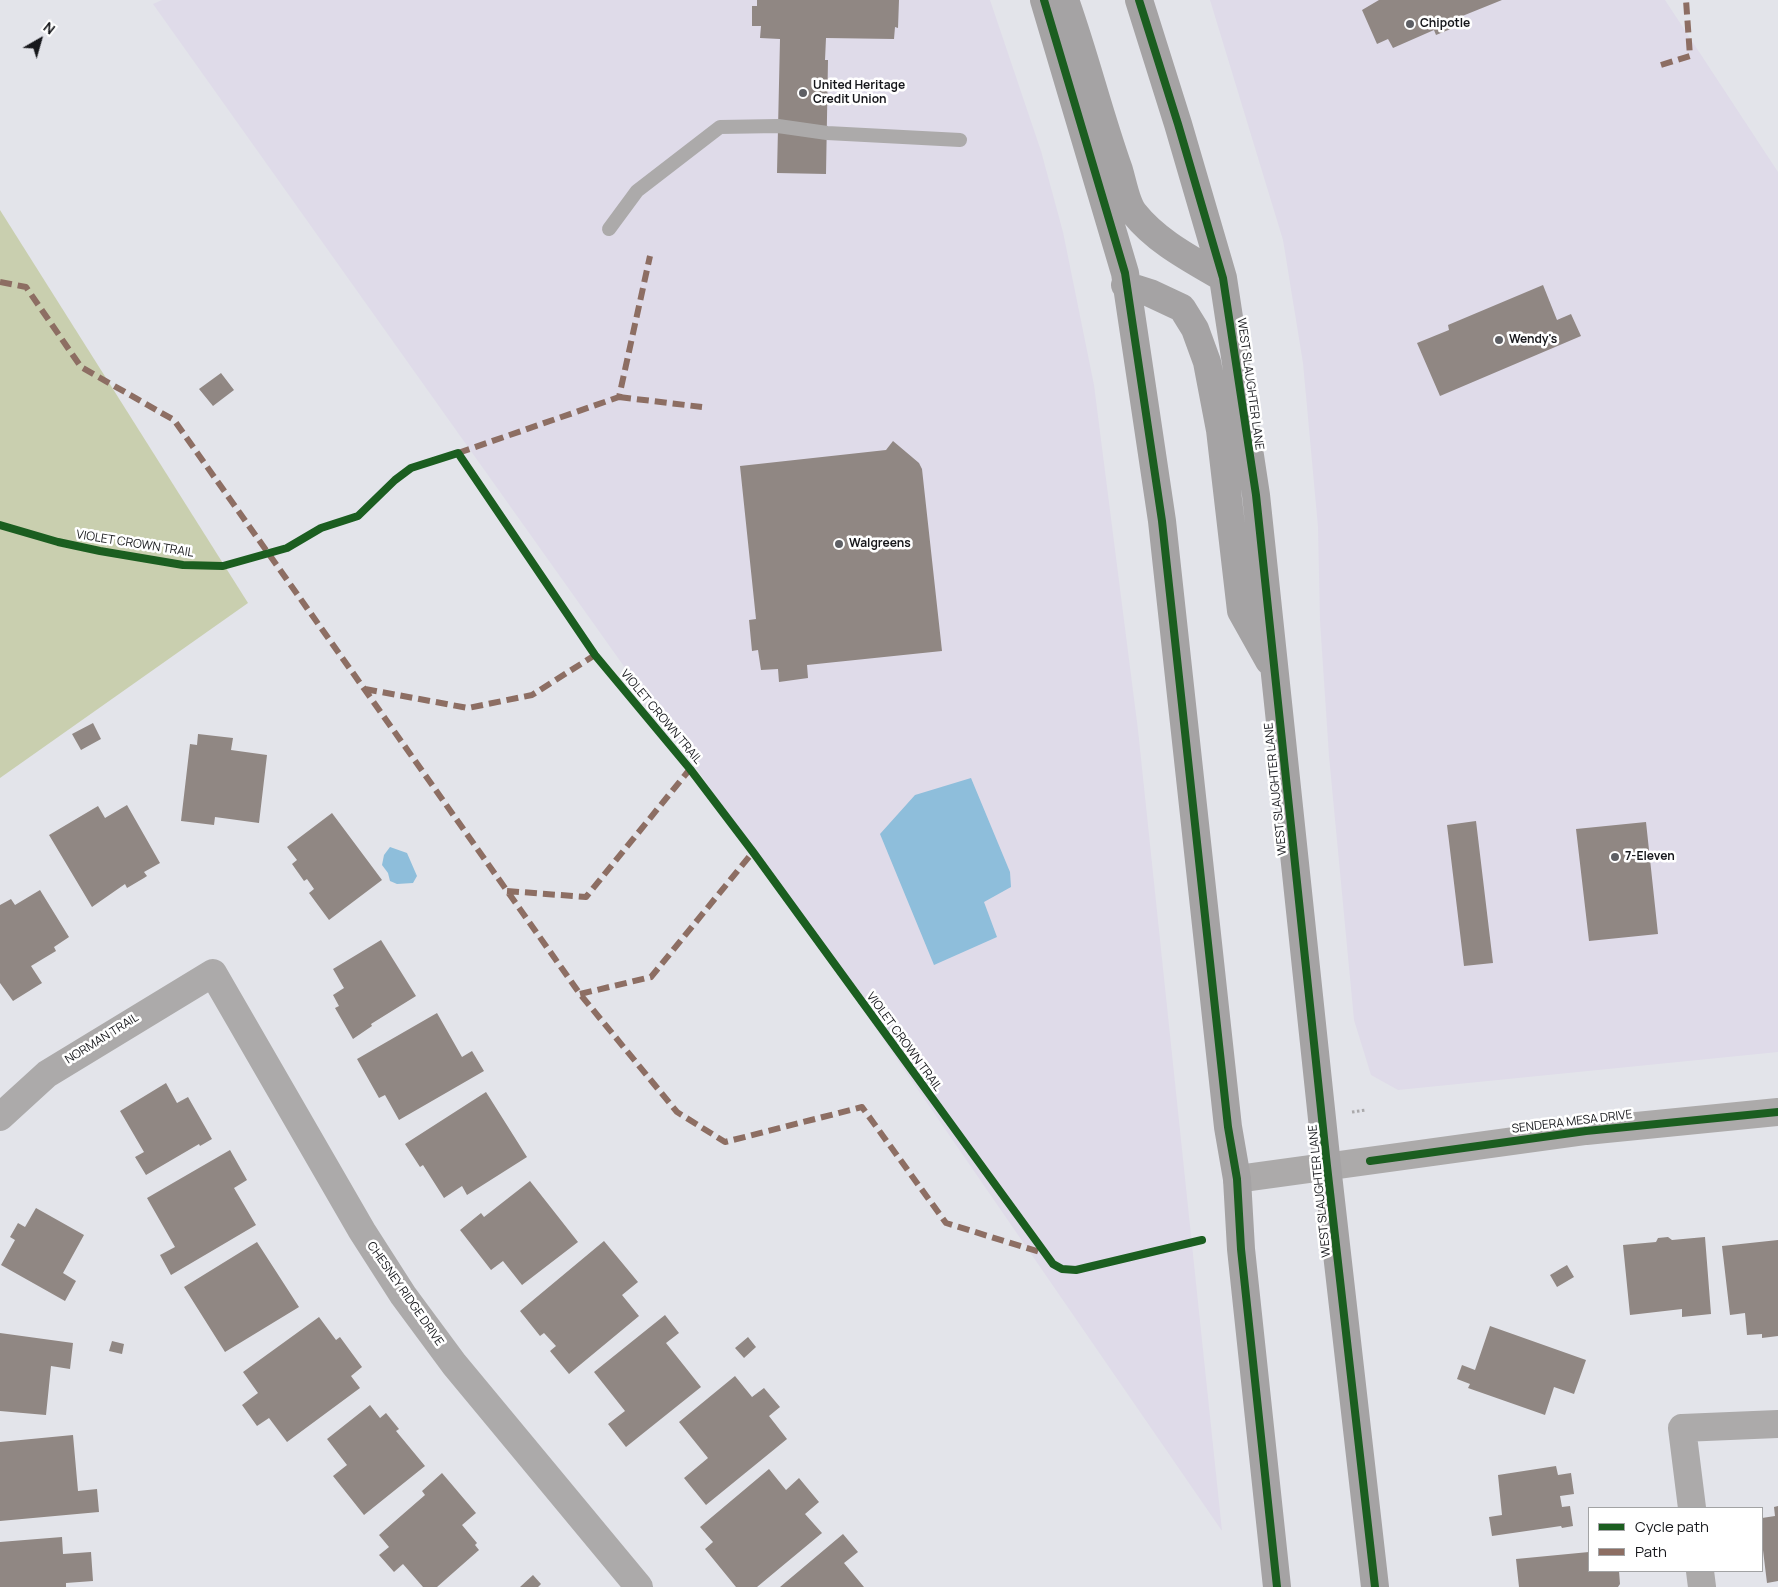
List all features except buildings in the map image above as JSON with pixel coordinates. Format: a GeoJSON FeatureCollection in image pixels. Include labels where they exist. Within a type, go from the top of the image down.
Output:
{"type":"FeatureCollection","features":[{"type":"Feature","properties":{"kind":"main road"},"geometry":{"type":"LineString","coordinates":[[1044,0],[1125,273],[1125,285],[1162,520],[1228,1127],[1237,1179],[1241,1249],[1277,1587]]}},
{"type":"Feature","properties":{"kind":"main road"},"geometry":{"type":"LineString","coordinates":[[1066,0],[1084,54],[1100,115],[1132,212],[1176,251],[1222,278]]}},
{"type":"Feature","properties":{"kind":"main road","name":"WEST SLAUGHTER LANE"},"geometry":{"type":"LineString","coordinates":[[1139,0],[1178,124],[1222,278],[1256,495],[1327,1166],[1375,1587]]}},
{"type":"Feature","properties":{"kind":"main road"},"geometry":{"type":"LineString","coordinates":[[1125,285],[1150,293],[1182,308],[1195,329],[1207,362],[1220,430],[1241,611],[1275,671]]}},
{"type":"Feature","properties":{"kind":"street","name":"NORMAN TRAIL"},"geometry":{"type":"LineString","coordinates":[[0,1117],[47,1074],[212,973]]}},
{"type":"Feature","properties":{"kind":"street","name":"CHESNEY RIDGE DRIVE"},"geometry":{"type":"LineString","coordinates":[[212,973],[362,1230],[403,1295],[454,1364],[639,1587]]}},
{"type":"Feature","properties":{"kind":"street","name":"SENDERA MESA DRIVE"},"geometry":{"type":"LineString","coordinates":[[1237,1179],[1586,1131],[1778,1112]]}},
{"type":"Feature","properties":{"kind":"street"},"geometry":{"type":"LineString","coordinates":[[1692,1507],[1682,1428],[1778,1424]]}},
{"type":"Feature","properties":{"kind":"street"},"geometry":{"type":"LineString","coordinates":[[1700,1572],[1702,1587]]}},
{"type":"Feature","properties":{"kind":"lane"},"geometry":{"type":"LineString","coordinates":[[609,229],[637,191],[720,128],[778,126],[827,133],[960,140]]}},
{"type":"Feature","properties":{"kind":"path"},"geometry":{"type":"LineString","coordinates":[[1346,1112],[1366,1110]]}},
{"type":"Feature","properties":{"kind":"shaded area"},"geometry":{"type":"Polygon","coordinates":[[[162,0],[990,0],[1041,151],[1063,232],[1094,385],[1138,730],[1222,1531],[697,769],[153,4],[162,0]]]}},
{"type":"Feature","properties":{"kind":"shaded area"},"geometry":{"type":"Polygon","coordinates":[[[1210,0],[1665,0],[1778,172],[1778,1052],[1398,1090],[1371,1075],[1354,1020],[1329,756],[1320,621],[1318,527],[1303,363],[1283,240],[1210,0]]]}},
{"type":"Feature","properties":{"kind":"green space"},"geometry":{"type":"Polygon","coordinates":[[[0,210],[248,603],[0,778],[0,210]]]}},
{"type":"Feature","properties":{"kind":"water"},"geometry":{"type":"Polygon","coordinates":[[[971,778],[1010,872],[1011,887],[984,902],[997,937],[934,965],[880,834],[915,795],[971,778]]]}},
{"type":"Feature","properties":{"kind":"water"},"geometry":{"type":"Polygon","coordinates":[[[390,847],[407,853],[417,876],[413,883],[397,884],[390,881],[388,873],[382,865],[384,855],[390,847]]]}},
{"type":"Feature","properties":{"kind":"marked path"},"geometry":{"type":"LineString","coordinates":[[1661,65],[1690,56],[1686,0]]}},
{"type":"Feature","properties":{"kind":"marked path"},"geometry":{"type":"LineString","coordinates":[[458,453],[619,397],[650,256]]}},
{"type":"Feature","properties":{"kind":"marked path"},"geometry":{"type":"LineString","coordinates":[[0,282],[26,287],[81,367],[174,420],[580,994],[677,1112],[725,1142],[862,1107],[946,1223],[1043,1253]]}},
{"type":"Feature","properties":{"kind":"marked path"},"geometry":{"type":"LineString","coordinates":[[619,397],[702,407]]}},
{"type":"Feature","properties":{"kind":"marked path"},"geometry":{"type":"LineString","coordinates":[[365,689],[468,708],[532,695],[595,655]]}},
{"type":"Feature","properties":{"kind":"marked path"},"geometry":{"type":"LineString","coordinates":[[507,891],[586,897],[690,769]]}},
{"type":"Feature","properties":{"kind":"marked path"},"geometry":{"type":"LineString","coordinates":[[580,994],[651,977],[753,852]]}},
{"type":"Feature","properties":{"kind":"cycle path"},"geometry":{"type":"LineString","coordinates":[[1044,0],[1125,273],[1162,521],[1228,1127],[1237,1179],[1241,1249],[1277,1587]]}},
{"type":"Feature","properties":{"kind":"cycle path"},"geometry":{"type":"LineString","coordinates":[[1139,0],[1223,278],[1256,495],[1327,1166],[1375,1587]]}},
{"type":"Feature","properties":{"kind":"cycle path","name":"VIOLET CROWN TRAIL"},"geometry":{"type":"LineString","coordinates":[[0,525],[58,542],[100,551],[183,565],[223,566],[287,548],[321,528],[358,516],[395,480],[411,468],[458,453],[595,655],[690,769],[753,852],[1053,1264],[1062,1269],[1076,1270],[1202,1240]]}},
{"type":"Feature","properties":{"kind":"cycle path"},"geometry":{"type":"LineString","coordinates":[[1370,1161],[1586,1131],[1778,1112]]}},
{"type":"Feature","properties":{"kind":"place","name":"Chipotle"},"geometry":{"type":"Point","coordinates":[1410,24]}},
{"type":"Feature","properties":{"kind":"place","name":"United Heritage Credit Union"},"geometry":{"type":"Point","coordinates":[803,93]}},
{"type":"Feature","properties":{"kind":"place","name":"Wendy's"},"geometry":{"type":"Point","coordinates":[1499,340]}},
{"type":"Feature","properties":{"kind":"place","name":"Walgreens"},"geometry":{"type":"Point","coordinates":[839,544]}},
{"type":"Feature","properties":{"kind":"place","name":"7-Eleven"},"geometry":{"type":"Point","coordinates":[1615,857]}}]}
